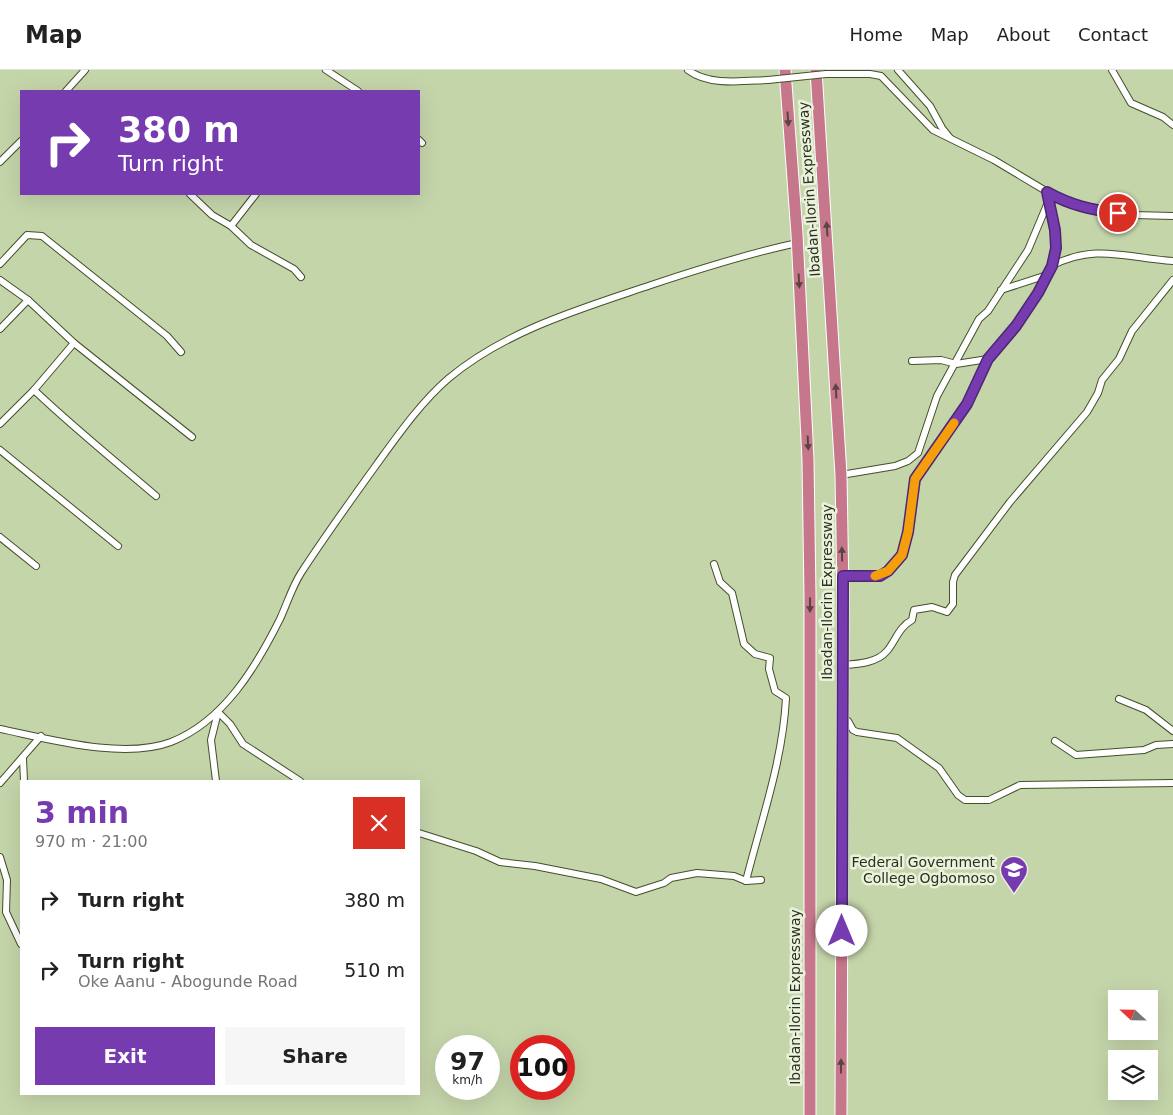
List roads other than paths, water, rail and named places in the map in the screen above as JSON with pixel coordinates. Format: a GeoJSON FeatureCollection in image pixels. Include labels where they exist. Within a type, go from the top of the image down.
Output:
{"type":"FeatureCollection","features":[{"type":"Feature","properties":{"kind":"highway","name":"Ibadan-Ilorin Expressway"},"geometry":{"type":"LineString","coordinates":[[785,70],[797,243],[808,460],[810,576],[810,1115]]}},
{"type":"Feature","properties":{"kind":"highway","name":"Ibadan-Ilorin Expressway"},"geometry":{"type":"LineString","coordinates":[[821,72],[843,576],[841,1115]]}},
{"type":"Feature","properties":{"kind":"street"},"geometry":{"type":"LineString","coordinates":[[68,90],[85,70]]}},
{"type":"Feature","properties":{"kind":"street"},"geometry":{"type":"LineString","coordinates":[[326,70],[348,89]]}},
{"type":"Feature","properties":{"kind":"street"},"geometry":{"type":"LineString","coordinates":[[688,70],[694,75],[727,81],[768,80],[821,72],[881,76],[933,130],[954,142],[994,160],[1048,195],[1086,209],[1133,215],[1173,216]]}},
{"type":"Feature","properties":{"kind":"street"},"geometry":{"type":"LineString","coordinates":[[898,70],[930,106],[942,128],[954,142]]}},
{"type":"Feature","properties":{"kind":"street"},"geometry":{"type":"LineString","coordinates":[[1112,70],[1130,103],[1163,117],[1173,125]]}},
{"type":"Feature","properties":{"kind":"street"},"geometry":{"type":"LineString","coordinates":[[0,162],[20,142]]}},
{"type":"Feature","properties":{"kind":"street"},"geometry":{"type":"LineString","coordinates":[[191,195],[212,215],[231,226],[251,246],[294,269],[302,277]]}},
{"type":"Feature","properties":{"kind":"street"},"geometry":{"type":"LineString","coordinates":[[231,226],[255,195]]}},
{"type":"Feature","properties":{"kind":"street"},"geometry":{"type":"LineString","coordinates":[[843,576],[880,576],[888,571],[902,555],[908,532],[915,479],[967,404],[988,359],[1016,326],[1052,266],[1056,248],[1048,195]]}},
{"type":"Feature","properties":{"kind":"street"},"geometry":{"type":"LineString","coordinates":[[840,475],[895,466],[908,461],[918,453],[937,396],[979,319],[988,311],[1028,250],[1048,195]]}},
{"type":"Feature","properties":{"kind":"street"},"geometry":{"type":"LineString","coordinates":[[0,264],[27,235],[42,236],[167,336],[181,352]]}},
{"type":"Feature","properties":{"kind":"street"},"geometry":{"type":"LineString","coordinates":[[0,729],[100,748],[150,746],[170,742],[218,712],[239,687],[264,648],[300,576],[344,509],[402,431],[449,379],[504,341],[554,319],[701,267],[797,243]]}},
{"type":"Feature","properties":{"kind":"street"},"geometry":{"type":"LineString","coordinates":[[1052,266],[1070,257],[1094,252],[1173,262]]}},
{"type":"Feature","properties":{"kind":"street"},"geometry":{"type":"LineString","coordinates":[[1000,290],[1047,275]]}},
{"type":"Feature","properties":{"kind":"street"},"geometry":{"type":"LineString","coordinates":[[0,280],[28,300],[74,342],[192,437]]}},
{"type":"Feature","properties":{"kind":"street"},"geometry":{"type":"LineString","coordinates":[[843,665],[871,661],[887,652],[906,623],[912,620],[914,610],[932,607],[947,612],[953,604],[955,574],[1010,502],[1087,412],[1098,393],[1102,380],[1119,359],[1132,331],[1173,280]]}},
{"type":"Feature","properties":{"kind":"street"},"geometry":{"type":"LineString","coordinates":[[0,329],[28,300]]}},
{"type":"Feature","properties":{"kind":"street"},"geometry":{"type":"LineString","coordinates":[[0,424],[34,390],[74,342]]}},
{"type":"Feature","properties":{"kind":"street"},"geometry":{"type":"LineString","coordinates":[[912,360],[941,360],[955,364],[988,359]]}},
{"type":"Feature","properties":{"kind":"street"},"geometry":{"type":"LineString","coordinates":[[34,390],[71,426],[92,440],[156,496]]}},
{"type":"Feature","properties":{"kind":"street"},"geometry":{"type":"LineString","coordinates":[[0,450],[118,546]]}},
{"type":"Feature","properties":{"kind":"street"},"geometry":{"type":"LineString","coordinates":[[0,537],[36,566]]}},
{"type":"Feature","properties":{"kind":"street"},"geometry":{"type":"LineString","coordinates":[[714,564],[720,582],[732,593],[744,644],[756,654],[770,658],[770,669],[775,691],[786,698],[785,724],[746,881]]}},
{"type":"Feature","properties":{"kind":"street"},"geometry":{"type":"LineString","coordinates":[[1119,700],[1146,710],[1173,732]]}},
{"type":"Feature","properties":{"kind":"street"},"geometry":{"type":"LineString","coordinates":[[216,780],[211,740],[218,712]]}},
{"type":"Feature","properties":{"kind":"street"},"geometry":{"type":"LineString","coordinates":[[218,712],[230,724],[243,744],[298,780]]}},
{"type":"Feature","properties":{"kind":"street"},"geometry":{"type":"LineString","coordinates":[[842,720],[848,720],[853,730],[857,732],[897,738],[939,768],[958,795],[965,800],[990,800],[1020,784],[1173,783]]}},
{"type":"Feature","properties":{"kind":"street"},"geometry":{"type":"LineString","coordinates":[[0,784],[41,736]]}},
{"type":"Feature","properties":{"kind":"street"},"geometry":{"type":"LineString","coordinates":[[1055,741],[1076,755],[1144,750],[1173,744]]}},
{"type":"Feature","properties":{"kind":"street"},"geometry":{"type":"LineString","coordinates":[[23,759],[24,780]]}},
{"type":"Feature","properties":{"kind":"street"},"geometry":{"type":"LineString","coordinates":[[420,833],[476,850],[500,862],[535,866],[601,880],[636,892],[664,883],[671,878],[698,873],[734,876],[746,881],[762,880]]}},
{"type":"Feature","properties":{"kind":"street"},"geometry":{"type":"LineString","coordinates":[[0,857],[7,880],[6,912],[20,942]]}},
{"type":"Feature","properties":{"kind":"place","name":"Federal Government College Ogbomoso"},"geometry":{"type":"Point","coordinates":[1014,894]}}]}
